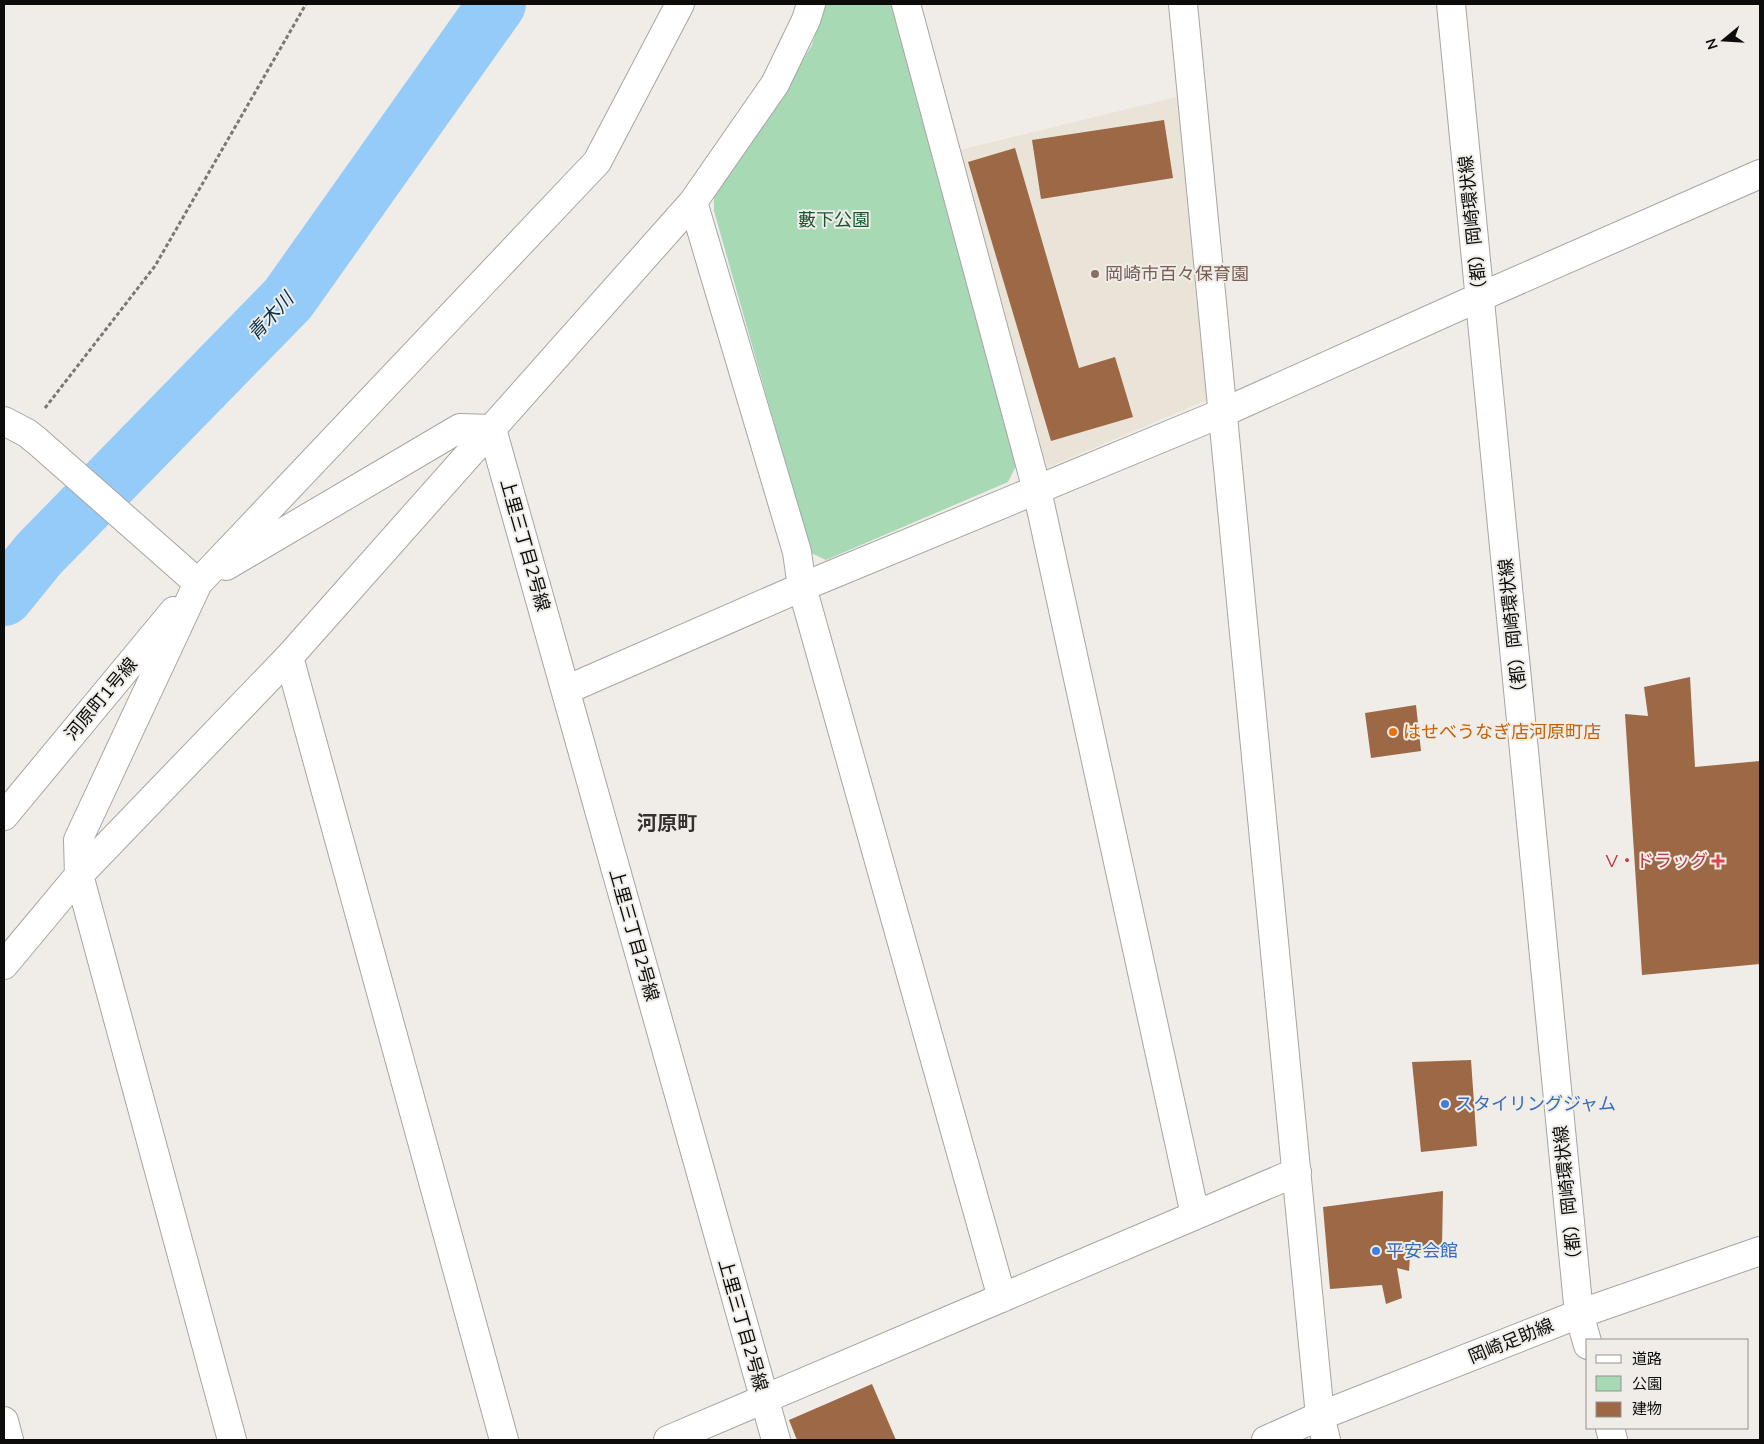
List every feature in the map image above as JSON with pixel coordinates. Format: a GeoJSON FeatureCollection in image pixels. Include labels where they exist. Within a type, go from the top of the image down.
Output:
{"type":"FeatureCollection","features":[{"type":"Feature","properties":{"kind":"street"},"geometry":{"type":"LineString","coordinates":[[232,1440],[79,875],[78,840],[198,583],[597,162],[680,4]]}},
{"type":"Feature","properties":{"kind":"street"},"geometry":{"type":"LineString","coordinates":[[4,965],[79,875],[289,657],[693,202],[776,84],[806,20],[811,4]]}},
{"type":"Feature","properties":{"kind":"street"},"geometry":{"type":"LineString","coordinates":[[906,4],[1037,490],[1195,1215]]}},
{"type":"Feature","properties":{"kind":"street"},"geometry":{"type":"LineString","coordinates":[[1183,4],[1323,1428]]}},
{"type":"Feature","properties":{"kind":"street","name":"（都）岡崎環状線"},"geometry":{"type":"LineString","coordinates":[[1451,4],[1580,1314],[1586,1339]]}},
{"type":"Feature","properties":{"kind":"street"},"geometry":{"type":"LineString","coordinates":[[566,690],[802,587],[1222,413],[1760,174]]}},
{"type":"Feature","properties":{"kind":"street"},"geometry":{"type":"LineString","coordinates":[[693,202],[797,552],[802,587],[1002,1298]]}},
{"type":"Feature","properties":{"kind":"street"},"geometry":{"type":"LineString","coordinates":[[198,583],[460,428],[492,429]]}},
{"type":"Feature","properties":{"kind":"street","name":"上里三丁目2号線"},"geometry":{"type":"LineString","coordinates":[[492,429],[776,1440]]}},
{"type":"Feature","properties":{"kind":"street"},"geometry":{"type":"LineString","coordinates":[[22,431],[198,583]]}},
{"type":"Feature","properties":{"kind":"street","name":"河原町1号線"},"geometry":{"type":"LineString","coordinates":[[4,816],[198,583]]}},
{"type":"Feature","properties":{"kind":"street"},"geometry":{"type":"LineString","coordinates":[[289,657],[504,1440]]}},
{"type":"Feature","properties":{"kind":"street"},"geometry":{"type":"LineString","coordinates":[[668,1440],[1297,1172]]}},
{"type":"Feature","properties":{"kind":"street","name":"岡崎足助線"},"geometry":{"type":"LineString","coordinates":[[1266,1440],[1323,1428],[1580,1314],[1760,1252]]}},
{"type":"Feature","properties":{"kind":"street"},"geometry":{"type":"LineString","coordinates":[[4,1421],[9,1440]]}},
{"type":"Feature","properties":{"kind":"path"},"geometry":{"type":"LineString","coordinates":[[22,431],[154,266],[306,4]]}},
{"type":"Feature","properties":{"kind":"shaded area","name":"岡崎市百々保育園"},"geometry":{"type":"Polygon","coordinates":[[[1181,96],[1212,398],[1044,469],[955,151],[1181,96]]]}},
{"type":"Feature","properties":{"kind":"green space","name":"藪下公園"},"geometry":{"type":"Polygon","coordinates":[[[825,4],[891,4],[1018,462],[1008,482],[826,560],[811,553],[714,211],[714,196],[719,184],[764,123],[812,45],[825,4]]]}},
{"type":"Feature","properties":{"kind":"building"},"geometry":{"type":"Polygon","coordinates":[[[1164,120],[1173,178],[1041,199],[1032,140],[1164,120]]]}},
{"type":"Feature","properties":{"kind":"building"},"geometry":{"type":"Polygon","coordinates":[[[1015,148],[1079,368],[1115,357],[1133,417],[1051,441],[968,162],[1015,148]]]}},
{"type":"Feature","properties":{"kind":"building"},"geometry":{"type":"Polygon","coordinates":[[[1690,677],[1695,767],[1760,761],[1760,964],[1642,975],[1625,714],[1648,716],[1644,687],[1690,677]]]}},
{"type":"Feature","properties":{"kind":"building","name":"はせべうなぎ店河原町店"},"geometry":{"type":"Polygon","coordinates":[[[1416,705],[1421,751],[1371,758],[1365,713],[1416,705]]]}},
{"type":"Feature","properties":{"kind":"building","name":"スタイリングジャム"},"geometry":{"type":"Polygon","coordinates":[[[1471,1060],[1477,1146],[1421,1152],[1412,1062],[1471,1060]]]}},
{"type":"Feature","properties":{"kind":"building","name":"平安会館"},"geometry":{"type":"Polygon","coordinates":[[[1443,1191],[1442,1247],[1410,1255],[1409,1271],[1397,1268],[1402,1298],[1386,1304],[1382,1285],[1330,1289],[1323,1207],[1443,1191]]]}},
{"type":"Feature","properties":{"kind":"building"},"geometry":{"type":"Polygon","coordinates":[[[872,1384],[896,1440],[797,1440],[789,1420],[872,1384]]]}},
{"type":"Feature","properties":{"kind":"waterway","name":"青木川"},"geometry":{"type":"LineString","coordinates":[[4,597],[39,554],[288,299],[497,4]]}},
{"type":"Feature","properties":{"kind":"place","name":"岡崎市百々保育園"},"geometry":{"type":"Point","coordinates":[1095,274]}},
{"type":"Feature","properties":{"kind":"place","name":"はせべうなぎ店河原町店"},"geometry":{"type":"Point","coordinates":[1393,732]}},
{"type":"Feature","properties":{"kind":"place","name":"V・ドラッグ"},"geometry":{"type":"Point","coordinates":[1718,861]}},
{"type":"Feature","properties":{"kind":"place","name":"スタイリングジャム"},"geometry":{"type":"Point","coordinates":[1445,1104]}},
{"type":"Feature","properties":{"kind":"place","name":"平安会館"},"geometry":{"type":"Point","coordinates":[1376,1251]}},
{"type":"Feature","properties":{"kind":"district","name":"河原町"},"geometry":{"type":"Point","coordinates":[667,823]}}]}
